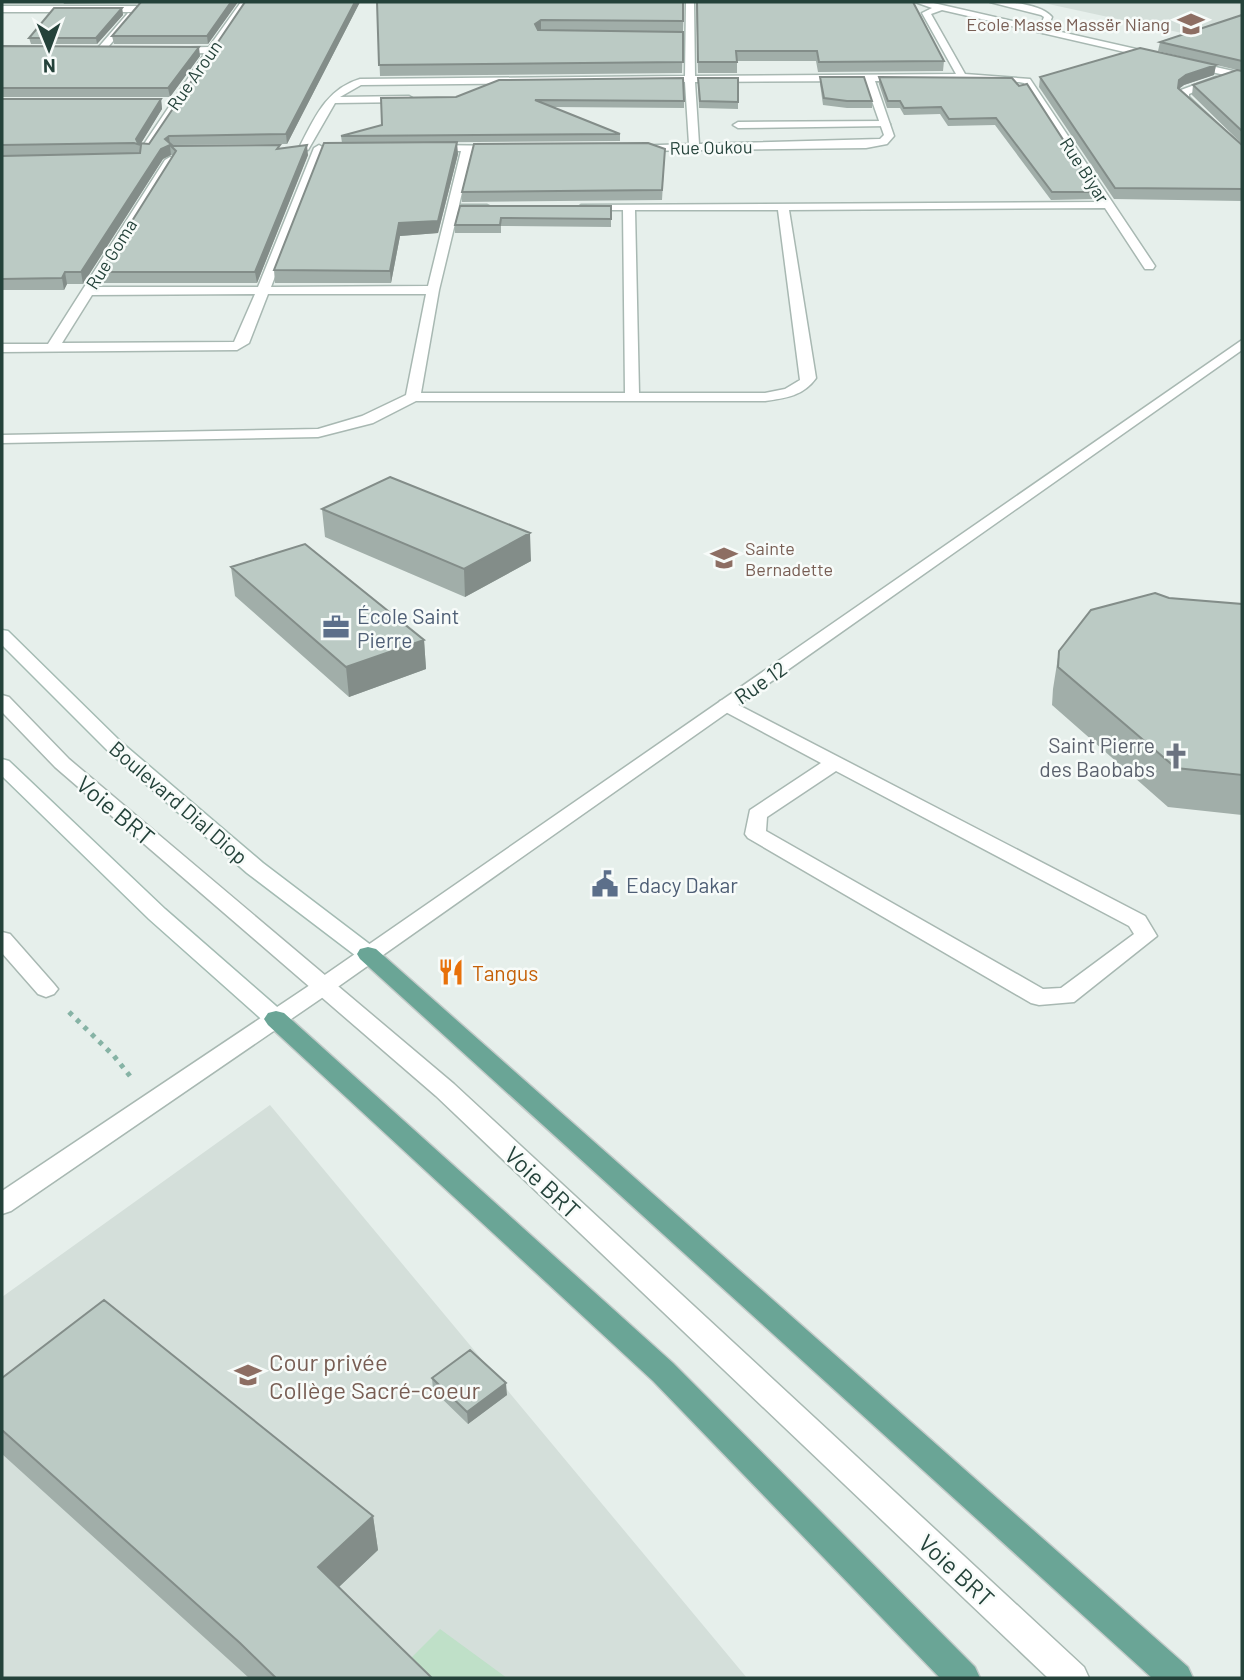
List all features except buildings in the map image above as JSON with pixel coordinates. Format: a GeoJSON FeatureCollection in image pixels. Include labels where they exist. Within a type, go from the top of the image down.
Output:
{"type":"FeatureCollection","features":[{"type":"Feature","properties":{"kind":"main road"},"geometry":{"type":"LineString","coordinates":[[368,954],[1176,1678]]}},
{"type":"Feature","properties":{"kind":"main road"},"geometry":{"type":"LineString","coordinates":[[276,1019],[663,1372],[963,1678]]}},
{"type":"Feature","properties":{"kind":"street","name":"Rue Aroun"},"geometry":{"type":"LineString","coordinates":[[145,150],[174,103],[245,2]]}},
{"type":"Feature","properties":{"kind":"street"},"geometry":{"type":"LineString","coordinates":[[690,2],[690,78],[695,147]]}},
{"type":"Feature","properties":{"kind":"street"},"geometry":{"type":"LineString","coordinates":[[919,2],[1239,76]]}},
{"type":"Feature","properties":{"kind":"street"},"geometry":{"type":"LineString","coordinates":[[994,2],[1044,13],[1048,17],[1043,30]]}},
{"type":"Feature","properties":{"kind":"street"},"geometry":{"type":"LineString","coordinates":[[2,9],[140,5]]}},
{"type":"Feature","properties":{"kind":"street"},"geometry":{"type":"LineString","coordinates":[[100,51],[140,5]]}},
{"type":"Feature","properties":{"kind":"street"},"geometry":{"type":"LineString","coordinates":[[304,148],[331,100],[341,89],[360,82],[962,77],[926,13],[941,7]]}},
{"type":"Feature","properties":{"kind":"street"},"geometry":{"type":"LineString","coordinates":[[676,37],[690,37]]}},
{"type":"Feature","properties":{"kind":"street"},"geometry":{"type":"LineString","coordinates":[[156,51],[211,50]]}},
{"type":"Feature","properties":{"kind":"street"},"geometry":{"type":"LineString","coordinates":[[86,51],[114,51]]}},
{"type":"Feature","properties":{"kind":"street"},"geometry":{"type":"LineString","coordinates":[[1239,76],[1189,89],[1184,92],[1184,98],[1242,152]]}},
{"type":"Feature","properties":{"kind":"street"},"geometry":{"type":"LineString","coordinates":[[738,125],[885,124],[869,77]]}},
{"type":"Feature","properties":{"kind":"street","name":"Rue Biyar"},"geometry":{"type":"LineString","coordinates":[[962,77],[1020,79],[1027,82],[1149,265]]}},
{"type":"Feature","properties":{"kind":"street"},"geometry":{"type":"LineString","coordinates":[[476,92],[507,79]]}},
{"type":"Feature","properties":{"kind":"street"},"geometry":{"type":"LineString","coordinates":[[331,100],[427,99]]}},
{"type":"Feature","properties":{"kind":"street"},"geometry":{"type":"LineString","coordinates":[[161,103],[174,103]]}},
{"type":"Feature","properties":{"kind":"street","name":"Rue Oukou"},"geometry":{"type":"LineString","coordinates":[[628,148],[866,145],[883,142],[889,136],[885,124]]}},
{"type":"Feature","properties":{"kind":"street"},"geometry":{"type":"LineString","coordinates":[[164,148],[178,151],[179,156],[151,162],[135,158],[145,150],[164,148]]}},
{"type":"Feature","properties":{"kind":"street"},"geometry":{"type":"LineString","coordinates":[[2,348],[237,346],[242,343],[325,148],[291,148]]}},
{"type":"Feature","properties":{"kind":"street"},"geometry":{"type":"LineString","coordinates":[[413,148],[507,148]]}},
{"type":"Feature","properties":{"kind":"street"},"geometry":{"type":"LineString","coordinates":[[413,397],[433,290],[467,149]]}},
{"type":"Feature","properties":{"kind":"street","name":"Rue Goma"},"geometry":{"type":"LineString","coordinates":[[52,348],[170,160]]}},
{"type":"Feature","properties":{"kind":"street"},"geometry":{"type":"LineString","coordinates":[[575,207],[1108,205]]}},
{"type":"Feature","properties":{"kind":"street"},"geometry":{"type":"LineString","coordinates":[[629,207],[632,397]]}},
{"type":"Feature","properties":{"kind":"street"},"geometry":{"type":"LineString","coordinates":[[2,439],[318,433],[351,427],[378,417],[413,397],[765,397],[792,393],[804,386],[809,378],[783,207]]}},
{"type":"Feature","properties":{"kind":"street"},"geometry":{"type":"LineString","coordinates":[[453,208],[494,208]]}},
{"type":"Feature","properties":{"kind":"street"},"geometry":{"type":"LineString","coordinates":[[87,291],[433,290]]}},
{"type":"Feature","properties":{"kind":"street","name":"Rue 12"},"geometry":{"type":"LineString","coordinates":[[2,1204],[324,986],[1242,344]]}},
{"type":"Feature","properties":{"kind":"street","name":"Boulevard Dial Diop"},"geometry":{"type":"LineString","coordinates":[[2,635],[114,746],[255,868],[368,954]]}},
{"type":"Feature","properties":{"kind":"street","name":"Voie BRT"},"geometry":{"type":"LineString","coordinates":[[2,701],[62,763],[445,1090],[1072,1678]]}},
{"type":"Feature","properties":{"kind":"street"},"geometry":{"type":"LineString","coordinates":[[727,705],[836,762],[1137,921],[1146,936],[1066,996],[1039,997],[755,834],[757,814],[836,762]]}},
{"type":"Feature","properties":{"kind":"street"},"geometry":{"type":"LineString","coordinates":[[2,765],[157,914],[276,1019]]}},
{"type":"Feature","properties":{"kind":"street"},"geometry":{"type":"LineString","coordinates":[[2,939],[46,989]]}},
{"type":"Feature","properties":{"kind":"path"},"geometry":{"type":"LineString","coordinates":[[46,989],[114,1056],[151,1103]]}},
{"type":"Feature","properties":{"kind":"shaded area","name":"Ecole Masse Massër Niang"},"geometry":{"type":"Polygon","coordinates":[[[1039,2],[1242,2],[1242,46],[1039,2]]]}},
{"type":"Feature","properties":{"kind":"shaded area","name":"Cour privée Collège Sacré-coeur"},"geometry":{"type":"Polygon","coordinates":[[[270,1105],[747,1678],[2,1678],[2,1297],[270,1105]]]}},
{"type":"Feature","properties":{"kind":"green space"},"geometry":{"type":"Polygon","coordinates":[[[440,1629],[507,1678],[391,1678],[440,1629]]]}},
{"type":"Feature","properties":{"kind":"place","name":"Ecole Masse Massër Niang"},"geometry":{"type":"Point","coordinates":[1191,24]}},
{"type":"Feature","properties":{"kind":"place","name":"Sainte Bernadette"},"geometry":{"type":"Point","coordinates":[724,558]}},
{"type":"Feature","properties":{"kind":"place","name":"École Saint Pierre"},"geometry":{"type":"Point","coordinates":[336,627]}},
{"type":"Feature","properties":{"kind":"place","name":"Saint Pierre des Baobabs"},"geometry":{"type":"Point","coordinates":[1176,756]}},
{"type":"Feature","properties":{"kind":"place","name":"Edacy Dakar"},"geometry":{"type":"Point","coordinates":[605,884]}},
{"type":"Feature","properties":{"kind":"place","name":"Tangus"},"geometry":{"type":"Point","coordinates":[451,972]}},
{"type":"Feature","properties":{"kind":"place","name":"Cour privée Collège Sacré-coeur"},"geometry":{"type":"Point","coordinates":[248,1375]}}]}
